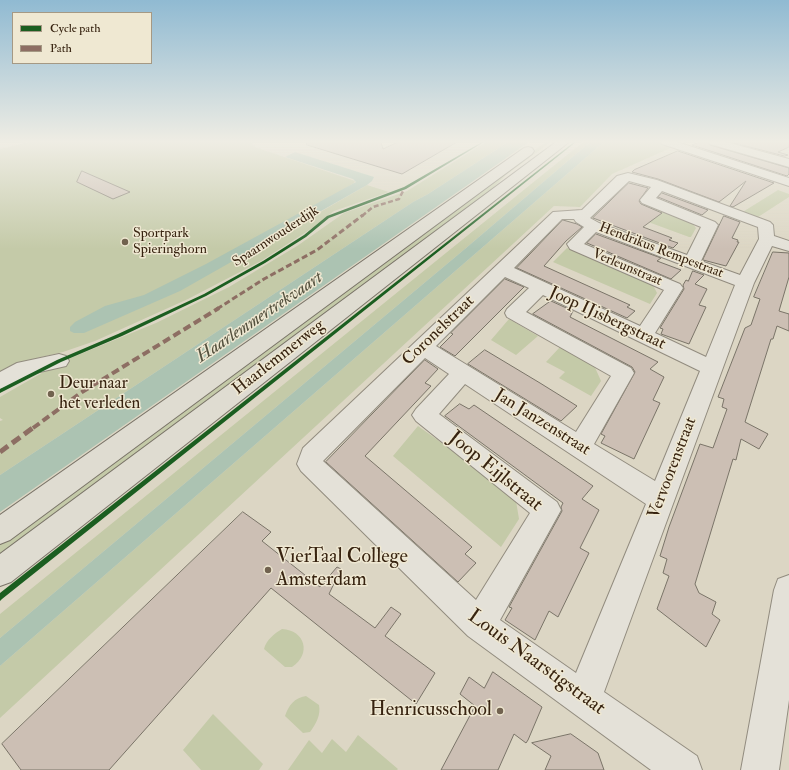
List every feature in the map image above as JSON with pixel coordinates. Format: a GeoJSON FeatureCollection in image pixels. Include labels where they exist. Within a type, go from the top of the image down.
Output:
{"type":"FeatureCollection","features":[{"type":"Feature","properties":{"kind":"main road","name":"Haarlemmerweg"},"geometry":{"type":"LineString","coordinates":[[0,531],[490,178]]}},
{"type":"Feature","properties":{"kind":"main road","name":"Haarlemmerweg"},"geometry":{"type":"LineString","coordinates":[[0,572],[516,178]]}},
{"type":"Feature","properties":{"kind":"street"},"geometry":{"type":"LineString","coordinates":[[578,215],[586,214],[622,178]]}},
{"type":"Feature","properties":{"kind":"street"},"geometry":{"type":"LineString","coordinates":[[631,178],[660,186],[765,225],[778,242]]}},
{"type":"Feature","properties":{"kind":"street"},"geometry":{"type":"LineString","coordinates":[[776,178],[789,182]]}},
{"type":"Feature","properties":{"kind":"street"},"geometry":{"type":"LineString","coordinates":[[660,186],[647,200],[710,225],[692,262]]}},
{"type":"Feature","properties":{"kind":"street","name":"Coronelstraat"},"geometry":{"type":"LineString","coordinates":[[310,464],[312,455],[558,215],[578,215]]}},
{"type":"Feature","properties":{"kind":"street","name":"Hendrikus Rempestraat"},"geometry":{"type":"LineString","coordinates":[[578,215],[594,226],[745,283]]}},
{"type":"Feature","properties":{"kind":"street","name":"Verleunstraat"},"geometry":{"type":"LineString","coordinates":[[594,226],[576,244],[576,246],[674,288],[643,336]]}},
{"type":"Feature","properties":{"kind":"street","name":"Vervoorenstraat"},"geometry":{"type":"LineString","coordinates":[[584,698],[745,283],[778,242]]}},
{"type":"Feature","properties":{"kind":"street","name":"Joop IJisbergstraat"},"geometry":{"type":"LineString","coordinates":[[503,269],[540,288],[712,368]]}},
{"type":"Feature","properties":{"kind":"street"},"geometry":{"type":"LineString","coordinates":[[540,288],[514,313],[623,373],[580,447]]}},
{"type":"Feature","properties":{"kind":"street","name":"Jan Janzenstraat"},"geometry":{"type":"LineString","coordinates":[[423,347],[660,500]]}},
{"type":"Feature","properties":{"kind":"street"},"geometry":{"type":"LineString","coordinates":[[0,381],[25,368],[59,360]]}},
{"type":"Feature","properties":{"kind":"street","name":"Joop Eijlstraat"},"geometry":{"type":"LineString","coordinates":[[462,373],[424,415],[547,510],[479,625]]}},
{"type":"Feature","properties":{"kind":"street","name":"Louis Naarstigstraat"},"geometry":{"type":"LineString","coordinates":[[310,464],[479,625],[584,698],[683,770]]}},
{"type":"Feature","properties":{"kind":"street"},"geometry":{"type":"LineString","coordinates":[[760,770],[789,590]]}},
{"type":"Feature","properties":{"kind":"shaded area","name":"Sportpark Spieringhorn"},"geometry":{"type":"Polygon","coordinates":[[[0,178],[346,178],[355,181],[244,256],[367,185],[389,192],[334,211],[314,227],[261,261],[188,299],[95,341],[63,352],[37,358],[0,378],[0,178]]]}},
{"type":"Feature","properties":{"kind":"shaded area"},"geometry":{"type":"Polygon","coordinates":[[[428,178],[453,178],[413,202],[0,475],[0,421],[3,420],[0,418],[0,397],[61,362],[156,323],[229,287],[297,246],[344,213],[407,191],[428,178]]]}},
{"type":"Feature","properties":{"kind":"shaded area"},"geometry":{"type":"Polygon","coordinates":[[[497,178],[503,178],[487,194],[0,561],[0,541],[497,178]]]}},
{"type":"Feature","properties":{"kind":"shaded area"},"geometry":{"type":"Polygon","coordinates":[[[539,178],[548,178],[0,638],[0,614],[539,178]]]}},
{"type":"Feature","properties":{"kind":"shaded area"},"geometry":{"type":"Polygon","coordinates":[[[563,178],[608,178],[580,207],[554,206],[0,718],[0,666],[563,178]]]}},
{"type":"Feature","properties":{"kind":"shaded area"},"geometry":{"type":"Polygon","coordinates":[[[778,190],[789,194],[789,197],[755,219],[741,213],[778,190]]]}},
{"type":"Feature","properties":{"kind":"shaded area"},"geometry":{"type":"Polygon","coordinates":[[[644,203],[692,223],[696,228],[691,237],[632,216],[644,203]]]}},
{"type":"Feature","properties":{"kind":"shaded area"},"geometry":{"type":"Polygon","coordinates":[[[567,248],[652,283],[657,293],[650,304],[553,262],[567,248]]]}},
{"type":"Feature","properties":{"kind":"shaded area"},"geometry":{"type":"Polygon","coordinates":[[[509,319],[538,336],[516,355],[491,340],[509,319]]]}},
{"type":"Feature","properties":{"kind":"shaded area"},"geometry":{"type":"Polygon","coordinates":[[[560,347],[593,363],[601,381],[591,396],[559,378],[565,372],[546,362],[560,347]]]}},
{"type":"Feature","properties":{"kind":"shaded area"},"geometry":{"type":"Polygon","coordinates":[[[418,426],[515,495],[519,519],[501,547],[393,456],[418,426]]]}},
{"type":"Feature","properties":{"kind":"shaded area"},"geometry":{"type":"Polygon","coordinates":[[[282,629],[290,630],[296,634],[301,638],[303,644],[304,650],[302,656],[292,667],[285,667],[264,649],[269,640],[282,629]]]}},
{"type":"Feature","properties":{"kind":"shaded area"},"geometry":{"type":"Polygon","coordinates":[[[306,696],[319,705],[319,716],[310,732],[303,733],[285,716],[295,700],[306,696]]]}},
{"type":"Feature","properties":{"kind":"shaded area"},"geometry":{"type":"Polygon","coordinates":[[[213,714],[263,764],[259,770],[201,770],[183,750],[213,714]]]}},
{"type":"Feature","properties":{"kind":"shaded area"},"geometry":{"type":"Polygon","coordinates":[[[358,735],[398,769],[288,770],[309,740],[322,753],[332,739],[346,752],[358,735]]]}},
{"type":"Feature","properties":{"kind":"water"},"geometry":{"type":"Polygon","coordinates":[[[350,178],[374,178],[367,185],[180,291],[84,333],[74,333],[70,331],[70,327],[75,322],[105,306],[144,295],[206,264],[356,182],[350,178]]]}},
{"type":"Feature","properties":{"kind":"water","name":"Haarlemmertrekvaart"},"geometry":{"type":"Polygon","coordinates":[[[453,178],[478,178],[0,512],[0,475],[413,202],[453,178]]]}},
{"type":"Feature","properties":{"kind":"water"},"geometry":{"type":"Polygon","coordinates":[[[548,178],[563,178],[0,666],[0,638],[548,178]]]}},
{"type":"Feature","properties":{"kind":"building"},"geometry":{"type":"Polygon","coordinates":[[[79,178],[98,178],[130,192],[113,199],[77,182],[79,178]]]}},
{"type":"Feature","properties":{"kind":"building"},"geometry":{"type":"Polygon","coordinates":[[[654,178],[759,178],[774,183],[733,207],[730,206],[746,181],[719,202],[654,178]]]}},
{"type":"Feature","properties":{"kind":"building"},"geometry":{"type":"Polygon","coordinates":[[[629,183],[648,188],[639,201],[641,204],[662,213],[643,227],[672,238],[669,240],[678,243],[673,248],[593,218],[629,183]]]}},
{"type":"Feature","properties":{"kind":"building"},"geometry":{"type":"Polygon","coordinates":[[[662,193],[708,210],[702,215],[658,197],[662,193]]]}},
{"type":"Feature","properties":{"kind":"building"},"geometry":{"type":"Polygon","coordinates":[[[724,216],[740,222],[732,238],[738,240],[737,242],[739,242],[726,266],[703,260],[724,216]]]}},
{"type":"Feature","properties":{"kind":"building"},"geometry":{"type":"Polygon","coordinates":[[[563,220],[582,227],[566,241],[544,266],[630,305],[627,307],[635,311],[627,318],[517,268],[563,220]]]}},
{"type":"Feature","properties":{"kind":"building"},"geometry":{"type":"Polygon","coordinates":[[[596,234],[661,258],[657,261],[681,270],[671,279],[587,243],[596,234]]]}},
{"type":"Feature","properties":{"kind":"building"},"geometry":{"type":"Polygon","coordinates":[[[773,252],[789,253],[789,277],[779,311],[789,314],[789,331],[777,326],[773,339],[771,339],[745,422],[768,434],[759,449],[741,439],[736,460],[733,459],[695,584],[699,593],[716,602],[712,614],[720,620],[706,647],[657,609],[669,576],[663,573],[667,559],[660,556],[669,527],[700,444],[713,448],[727,409],[722,407],[724,399],[718,397],[745,328],[751,325],[760,299],[754,297],[773,252]]]}},
{"type":"Feature","properties":{"kind":"building"},"geometry":{"type":"Polygon","coordinates":[[[693,271],[704,275],[695,284],[707,289],[699,305],[706,307],[689,344],[661,334],[663,329],[660,328],[684,289],[683,285],[686,280],[688,281],[693,271]]]}},
{"type":"Feature","properties":{"kind":"building"},"geometry":{"type":"Polygon","coordinates":[[[505,279],[524,287],[455,356],[440,347],[453,334],[451,333],[505,279]]]}},
{"type":"Feature","properties":{"kind":"building"},"geometry":{"type":"Polygon","coordinates":[[[551,301],[573,311],[570,317],[658,362],[650,369],[664,377],[653,400],[660,403],[634,459],[601,443],[605,436],[601,434],[635,372],[632,367],[533,314],[551,301]]]}},
{"type":"Feature","properties":{"kind":"building"},"geometry":{"type":"Polygon","coordinates":[[[485,350],[577,406],[561,421],[468,364],[485,350]]]}},
{"type":"Feature","properties":{"kind":"building"},"geometry":{"type":"Polygon","coordinates":[[[425,360],[438,369],[425,383],[431,386],[365,456],[472,547],[465,554],[476,563],[458,582],[326,462],[425,360]]]}},
{"type":"Feature","properties":{"kind":"building"},"geometry":{"type":"Polygon","coordinates":[[[460,404],[469,409],[474,405],[593,486],[582,499],[599,510],[580,548],[589,553],[558,617],[549,611],[535,640],[505,620],[512,608],[509,607],[562,511],[561,507],[563,503],[445,416],[460,404]]]}},
{"type":"Feature","properties":{"kind":"building"},"geometry":{"type":"Polygon","coordinates":[[[243,512],[271,532],[262,541],[320,587],[337,567],[341,569],[329,594],[375,628],[391,607],[401,614],[385,636],[435,673],[416,704],[271,588],[109,770],[21,770],[2,744],[243,512]]]}},
{"type":"Feature","properties":{"kind":"building"},"geometry":{"type":"Polygon","coordinates":[[[493,672],[542,707],[528,740],[526,743],[514,734],[498,770],[441,770],[475,706],[460,694],[469,677],[484,688],[493,672]]]}},
{"type":"Feature","properties":{"kind":"building"},"geometry":{"type":"Polygon","coordinates":[[[571,734],[598,753],[604,770],[545,770],[551,756],[532,743],[571,734]]]}},
{"type":"Feature","properties":{"kind":"marked path"},"geometry":{"type":"LineString","coordinates":[[0,452],[82,392],[202,319],[264,279],[317,250],[373,207],[399,199],[404,189]]}},
{"type":"Feature","properties":{"kind":"cycle path","name":"Spaarnwouderdijk"},"geometry":{"type":"LineString","coordinates":[[0,391],[59,361],[120,335],[205,295],[264,262],[305,236],[328,217],[405,188],[422,178]]}},
{"type":"Feature","properties":{"kind":"cycle path"},"geometry":{"type":"LineString","coordinates":[[0,597],[530,178]]}},
{"type":"Feature","properties":{"kind":"place","name":"Sportpark Spieringhorn"},"geometry":{"type":"Point","coordinates":[125,242]}},
{"type":"Feature","properties":{"kind":"place","name":"Deur naar het verleden"},"geometry":{"type":"Point","coordinates":[51,394]}},
{"type":"Feature","properties":{"kind":"place","name":"VierTaal College Amsterdam"},"geometry":{"type":"Point","coordinates":[268,570]}},
{"type":"Feature","properties":{"kind":"place","name":"Henricusschool"},"geometry":{"type":"Point","coordinates":[500,711]}}]}
